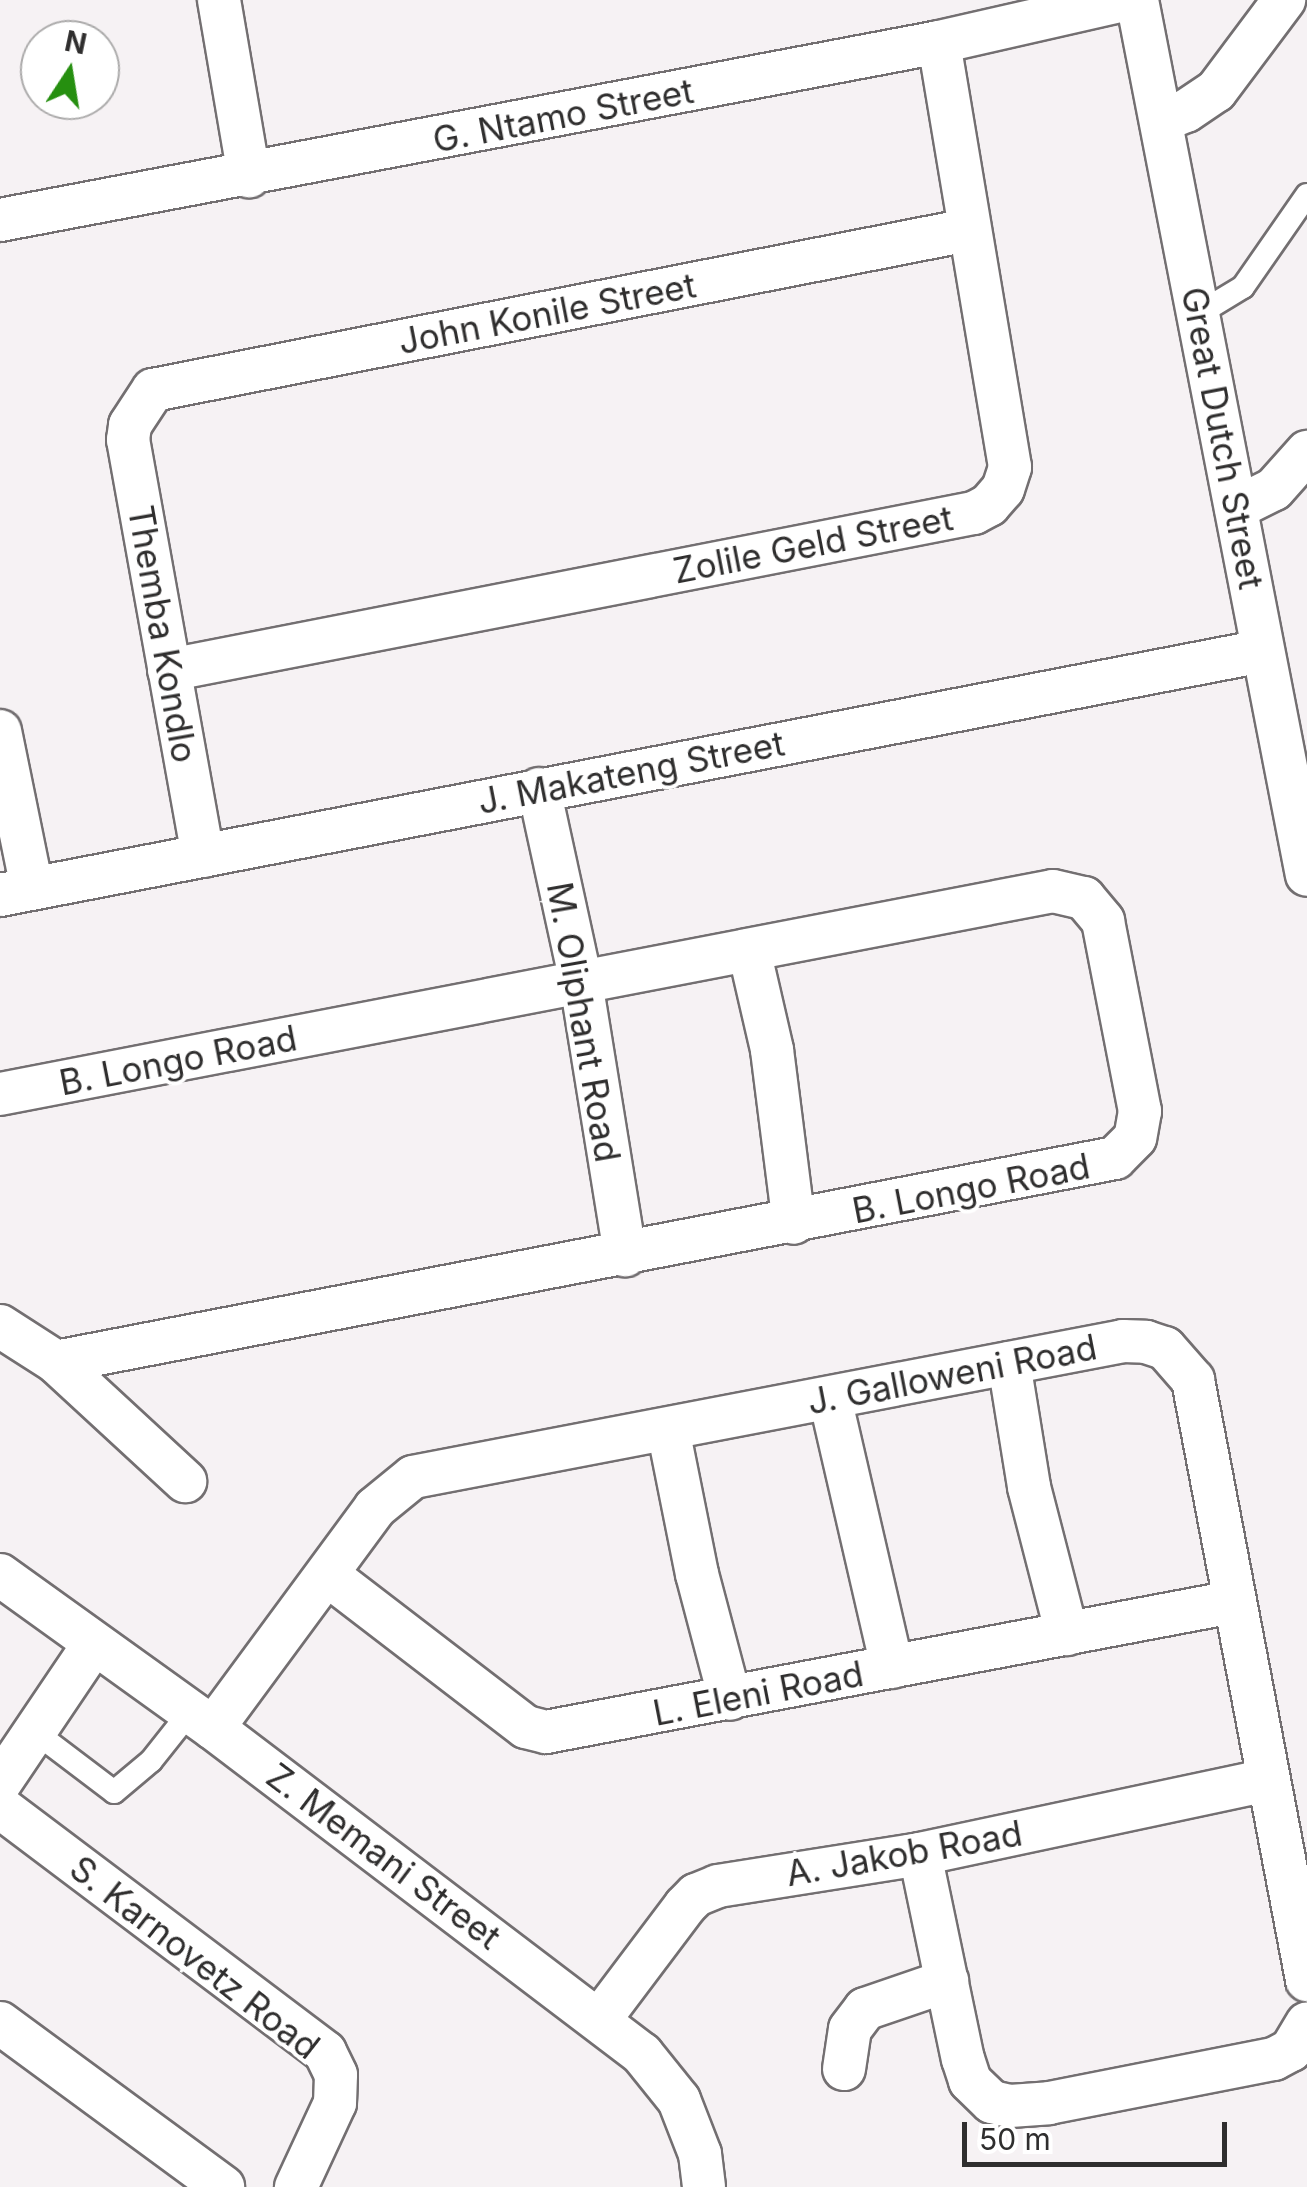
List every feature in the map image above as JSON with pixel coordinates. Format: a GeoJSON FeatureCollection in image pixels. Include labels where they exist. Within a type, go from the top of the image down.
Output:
{"type":"FeatureCollection","features":[{"type":"Feature","properties":{"kind":"street"},"geometry":{"type":"LineString","coordinates":[[218,0],[249,176]]}},
{"type":"Feature","properties":{"kind":"street","name":"G. Ntamo Street"},"geometry":{"type":"LineString","coordinates":[[0,220],[249,176],[939,42],[1124,0]]}},
{"type":"Feature","properties":{"kind":"street","name":"Great Dutch Street"},"geometry":{"type":"LineString","coordinates":[[1137,0],[1307,875]]}},
{"type":"Feature","properties":{"kind":"street"},"geometry":{"type":"LineString","coordinates":[[1162,120],[1216,91],[1284,0]]}},
{"type":"Feature","properties":{"kind":"street","name":"Zolile Geld Street"},"geometry":{"type":"LineString","coordinates":[[169,670],[974,513],[989,505],[1003,489],[1010,467],[939,42]]}},
{"type":"Feature","properties":{"kind":"street","name":"John Konile Street"},"geometry":{"type":"LineString","coordinates":[[136,412],[153,390],[968,230]]}},
{"type":"Feature","properties":{"kind":"street","name":"Themba Kondlo"},"geometry":{"type":"LineString","coordinates":[[136,412],[128,440],[203,856]]}},
{"type":"Feature","properties":{"kind":"street"},"geometry":{"type":"LineString","coordinates":[[1236,508],[1274,489],[1307,452]]}},
{"type":"Feature","properties":{"kind":"street","name":"J. Makateng Street"},"geometry":{"type":"LineString","coordinates":[[16,892],[1262,651]]}},
{"type":"Feature","properties":{"kind":"street"},"geometry":{"type":"LineString","coordinates":[[0,732],[16,892]]}},
{"type":"Feature","properties":{"kind":"street","name":"M. Oliphant Road"},"geometry":{"type":"LineString","coordinates":[[539,789],[581,982],[625,1256]]}},
{"type":"Feature","properties":{"kind":"street","name":"B. Longo Road"},"geometry":{"type":"LineString","coordinates":[[0,1094],[1053,892],[1084,898],[1103,921],[1140,1111],[1131,1144],[1104,1162],[56,1362]]}},
{"type":"Feature","properties":{"kind":"street"},"geometry":{"type":"LineString","coordinates":[[749,950],[772,1050],[794,1223]]}},
{"type":"Feature","properties":{"kind":"street"},"geometry":{"type":"LineString","coordinates":[[0,1326],[56,1362],[185,1481]]}},
{"type":"Feature","properties":{"kind":"street","name":"J. Galloweni Road"},"geometry":{"type":"LineString","coordinates":[[202,1720],[329,1576],[375,1508],[413,1477],[1123,1341],[1164,1348],[1179,1360],[1193,1380],[1307,1980]]}},
{"type":"Feature","properties":{"kind":"street"},"geometry":{"type":"LineString","coordinates":[[1008,1364],[1029,1487],[1067,1634]]}},
{"type":"Feature","properties":{"kind":"street"},"geometry":{"type":"LineString","coordinates":[[830,1398],[892,1667]]}},
{"type":"Feature","properties":{"kind":"street"},"geometry":{"type":"LineString","coordinates":[[668,1429],[697,1574],[730,1699]]}},
{"type":"Feature","properties":{"kind":"street","name":"Z. Memani Street"},"geometry":{"type":"LineString","coordinates":[[0,1575],[93,1646],[202,1720],[600,2019],[652,2065],[680,2100],[700,2154],[704,2187]]}},
{"type":"Feature","properties":{"kind":"street","name":"L. Eleni Road"},"geometry":{"type":"LineString","coordinates":[[329,1576],[526,1726],[560,1730],[1233,1602]]}},
{"type":"Feature","properties":{"kind":"street"},"geometry":{"type":"LineString","coordinates":[[0,1784],[93,1646]]}},
{"type":"Feature","properties":{"kind":"street","name":"A. Jakob Road"},"geometry":{"type":"LineString","coordinates":[[600,2019],[696,1895],[718,1886],[920,1854],[1267,1780]]}},
{"type":"Feature","properties":{"kind":"street","name":"S. Karnovetz Road"},"geometry":{"type":"LineString","coordinates":[[0,1806],[325,2052],[336,2075],[335,2104],[296,2187]]}},
{"type":"Feature","properties":{"kind":"street"},"geometry":{"type":"LineString","coordinates":[[920,1854],[970,2081],[992,2102],[1010,2106],[1049,2103],[1274,2059],[1291,2050],[1307,2023]]}},
{"type":"Feature","properties":{"kind":"street"},"geometry":{"type":"LineString","coordinates":[[844,2069],[850,2029],[865,2009],[946,1981]]}},
{"type":"Feature","properties":{"kind":"street"},"geometry":{"type":"LineString","coordinates":[[0,2023],[222,2187]]}},
{"type":"Feature","properties":{"kind":"lane"},"geometry":{"type":"LineString","coordinates":[[1200,313],[1244,287],[1307,195]]}},
{"type":"Feature","properties":{"kind":"lane"},"geometry":{"type":"LineString","coordinates":[[34,1732],[114,1792],[202,1720]]}}]}
